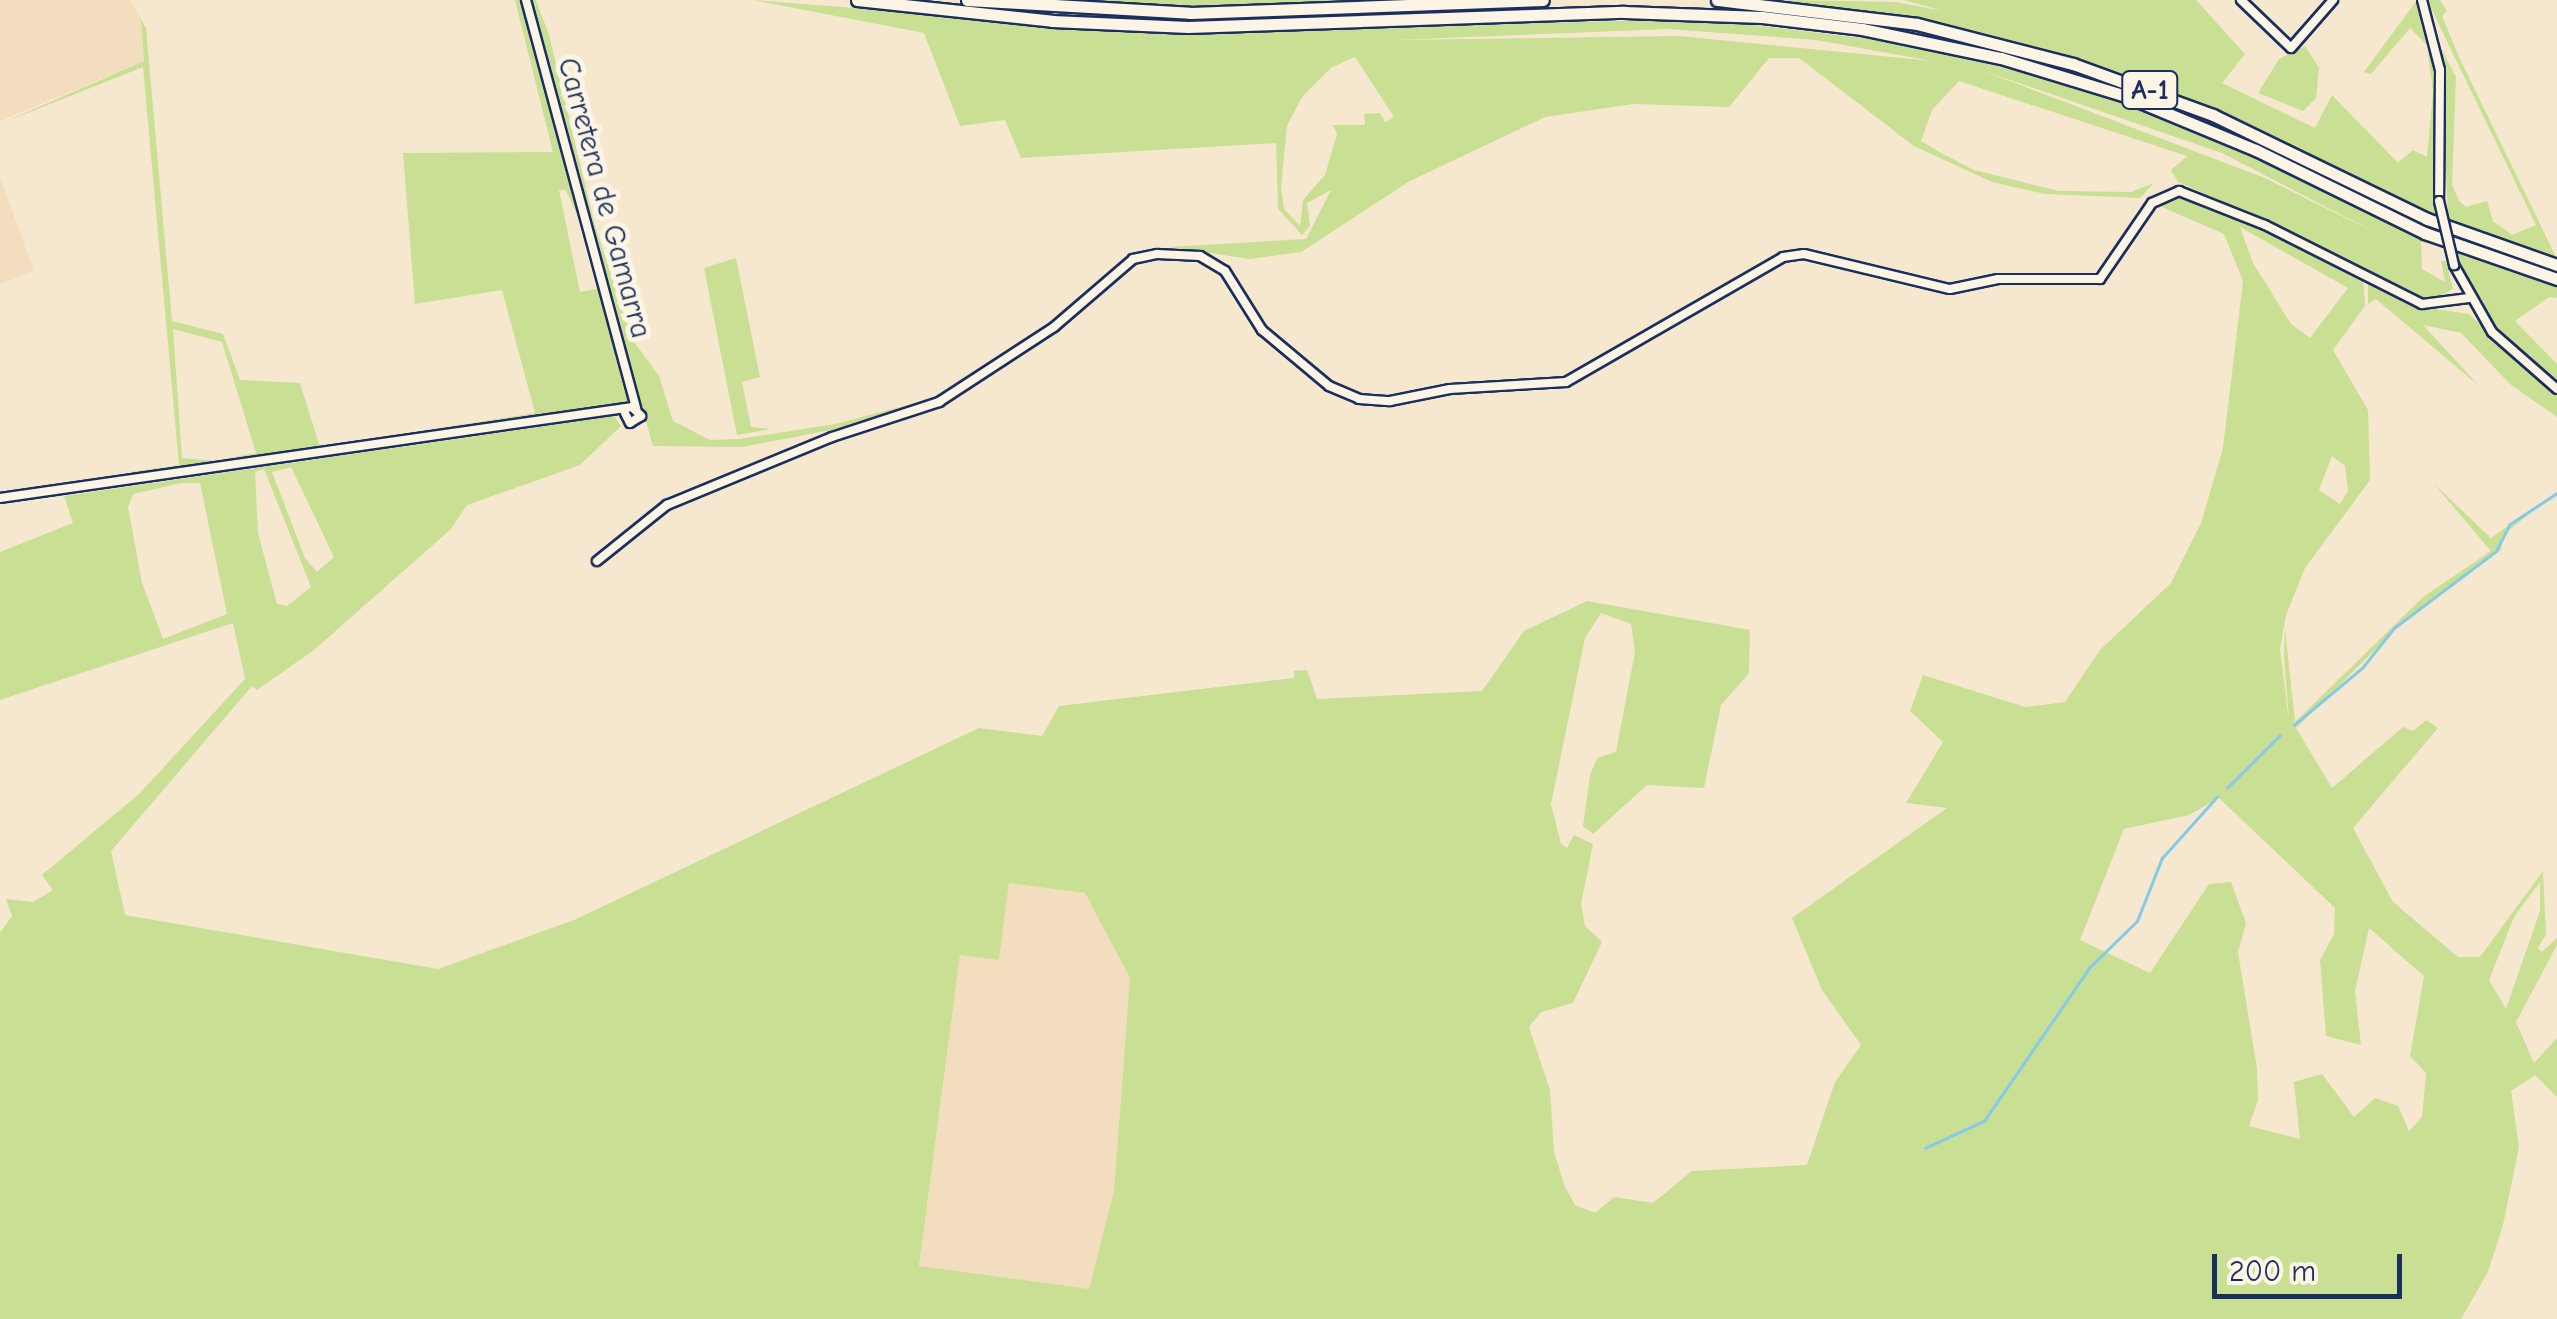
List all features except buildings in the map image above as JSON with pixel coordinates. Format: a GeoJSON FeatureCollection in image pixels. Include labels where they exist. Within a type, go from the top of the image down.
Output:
{"type":"FeatureCollection","features":[{"type":"Feature","properties":{"kind":"highway","name":"A-1"},"geometry":{"type":"LineString","coordinates":[[856,0],[1035,20],[1188,27],[1624,12],[1746,16],[1862,29],[2001,58],[2123,95],[2256,150],[2425,233],[2557,279]]}},
{"type":"Feature","properties":{"kind":"highway"},"geometry":{"type":"LineString","coordinates":[[966,0],[1190,13],[1543,0]]}},
{"type":"Feature","properties":{"kind":"highway","name":"A-1"},"geometry":{"type":"LineString","coordinates":[[1717,0],[1917,24],[2073,64],[2213,115],[2427,219],[2557,265]]}},
{"type":"Feature","properties":{"kind":"street","name":"Carretera de Gamarra"},"geometry":{"type":"LineString","coordinates":[[526,0],[636,408]]}},
{"type":"Feature","properties":{"kind":"street"},"geometry":{"type":"LineString","coordinates":[[2240,0],[2291,48],[2333,0]]}},
{"type":"Feature","properties":{"kind":"street"},"geometry":{"type":"LineString","coordinates":[[2422,0],[2440,70],[2439,201],[2454,265],[2469,298],[2506,348],[2557,390]]}},
{"type":"Feature","properties":{"kind":"street"},"geometry":{"type":"LineString","coordinates":[[598,561],[667,505],[832,437],[926,408],[1055,331],[1132,259],[1182,252],[1225,272],[1262,330],[1329,386],[1359,399],[1541,388],[1586,372],[1784,257],[1804,254],[1950,289],[1998,279],[2100,278],[2152,203],[2179,191],[2265,225],[2422,304],[2469,298]]}},
{"type":"Feature","properties":{"kind":"street"},"geometry":{"type":"LineString","coordinates":[[0,498],[636,408],[637,422],[626,412]]}},
{"type":"Feature","properties":{"kind":"shaded area"},"geometry":{"type":"Polygon","coordinates":[[[0,0],[130,0],[141,20],[144,61],[0,121],[0,0]]]}},
{"type":"Feature","properties":{"kind":"shaded area"},"geometry":{"type":"Polygon","coordinates":[[[0,177],[34,271],[0,284],[0,177]]]}},
{"type":"Feature","properties":{"kind":"shaded area"},"geometry":{"type":"Polygon","coordinates":[[[1009,883],[1085,893],[1130,978],[1114,1191],[1090,1290],[919,1266],[960,955],[999,959],[1009,883]]]}},
{"type":"Feature","properties":{"kind":"green space"},"geometry":{"type":"Polygon","coordinates":[[[130,0],[146,28],[172,321],[223,334],[240,380],[300,383],[320,447],[535,413],[502,290],[415,304],[403,153],[553,152],[515,0],[524,0],[588,241],[566,190],[559,190],[580,292],[602,288],[631,396],[626,403],[134,477],[131,472],[179,465],[143,67],[0,124],[144,61],[141,20],[130,0]],[[173,329],[182,458],[214,461],[256,453],[222,342],[173,329]]]}},
{"type":"Feature","properties":{"kind":"green space"},"geometry":{"type":"Polygon","coordinates":[[[528,0],[536,0],[549,35],[595,226],[634,342],[659,376],[673,421],[710,440],[739,439],[835,424],[915,403],[831,430],[742,447],[653,446],[528,0]]]}},
{"type":"Feature","properties":{"kind":"green space"},"geometry":{"type":"Polygon","coordinates":[[[753,0],[1158,32],[1704,19],[1911,44],[2109,95],[2225,142],[2441,246],[2421,242],[2422,269],[2445,282],[2441,261],[2446,261],[2453,289],[2433,300],[2406,295],[2289,230],[2178,182],[2171,170],[2187,156],[1959,81],[1932,110],[1921,141],[1941,153],[1974,170],[2058,191],[2131,192],[2154,183],[2140,198],[2045,194],[1992,182],[1914,146],[1799,58],[1769,58],[1729,107],[1633,104],[1545,117],[1410,181],[1301,252],[1250,259],[1169,247],[1306,239],[1331,190],[1307,203],[1310,226],[1302,235],[1278,209],[1276,143],[1021,158],[1005,120],[960,126],[924,33],[753,0]],[[1668,29],[1395,40],[1679,36],[1932,61],[1816,40],[1668,29]],[[1355,57],[1332,67],[1302,97],[1287,126],[1281,187],[1284,209],[1300,226],[1303,200],[1325,175],[1337,134],[1333,125],[1365,125],[1364,114],[1380,113],[1385,122],[1394,117],[1355,57]],[[1981,70],[2265,178],[2384,237],[2222,153],[1981,70]]]}},
{"type":"Feature","properties":{"kind":"green space"},"geometry":{"type":"Polygon","coordinates":[[[1033,0],[1413,0],[1172,7],[1033,0]]]}},
{"type":"Feature","properties":{"kind":"green space"},"geometry":{"type":"Polygon","coordinates":[[[1784,0],[1896,2],[1943,11],[1904,0],[2196,0],[2245,54],[2222,83],[2315,128],[2332,95],[2398,163],[2413,150],[2427,157],[2433,92],[2427,45],[2410,28],[2371,74],[2364,72],[2417,0],[2435,52],[2436,216],[2126,76],[1988,34],[1784,0]]]}},
{"type":"Feature","properties":{"kind":"green space"},"geometry":{"type":"Polygon","coordinates":[[[2427,0],[2440,0],[2447,11],[2442,16],[2459,57],[2557,259],[2448,220],[2441,48],[2456,77],[2452,185],[2459,201],[2466,207],[2487,201],[2493,221],[2512,235],[2536,225],[2427,0]]]}},
{"type":"Feature","properties":{"kind":"green space"},"geometry":{"type":"Polygon","coordinates":[[[2305,46],[2319,68],[2316,98],[2303,111],[2258,93],[2279,59],[2305,46]]]}},
{"type":"Feature","properties":{"kind":"green space"},"geometry":{"type":"Polygon","coordinates":[[[2167,197],[2196,199],[2363,279],[2365,306],[2333,350],[2368,410],[2370,480],[2305,568],[2286,615],[2280,649],[2289,721],[2285,628],[2295,722],[2423,597],[2491,551],[2434,484],[2491,538],[2557,492],[2503,535],[2501,550],[2398,627],[2296,728],[2332,788],[2403,727],[2413,731],[2426,720],[2438,728],[2353,828],[2393,902],[2458,957],[2480,957],[2543,871],[2546,934],[2538,948],[2542,952],[2557,938],[2557,945],[2516,1022],[2534,1063],[2557,1038],[2557,1097],[2535,1075],[2511,1091],[2519,1147],[2503,1225],[2488,1272],[2461,1319],[0,1319],[0,933],[12,916],[6,899],[33,902],[53,890],[42,875],[140,793],[245,679],[233,623],[0,700],[0,552],[73,523],[64,496],[614,416],[621,426],[580,465],[467,505],[451,529],[314,650],[257,690],[252,686],[111,851],[125,915],[438,969],[574,920],[979,728],[1042,736],[1059,706],[1294,678],[1294,671],[1307,670],[1317,699],[1482,691],[1524,631],[1587,601],[1750,630],[1749,673],[1721,705],[1704,788],[1647,785],[1593,834],[1583,826],[1590,775],[1597,758],[1616,752],[1635,652],[1631,624],[1601,613],[1585,638],[1551,804],[1561,844],[1567,848],[1574,835],[1593,844],[1581,904],[1585,926],[1602,942],[1573,1003],[1541,1012],[1529,1027],[1550,1090],[1554,1152],[1565,1187],[1575,1205],[1595,1213],[1614,1197],[1653,1203],[1692,1171],[1807,1165],[1835,1082],[1861,1045],[1822,990],[1792,918],[1947,808],[1906,803],[1943,742],[1910,711],[1923,675],[2025,707],[2065,702],[2100,650],[2171,583],[2201,523],[2223,448],[2243,281],[2224,234],[2155,204],[2167,197]],[[2240,227],[2253,263],[2291,324],[2310,338],[2348,288],[2240,227]],[[2332,456],[2319,490],[2340,504],[2348,491],[2345,466],[2332,456]],[[291,467],[272,472],[305,558],[317,572],[334,557],[291,467]],[[264,469],[255,472],[258,533],[277,604],[287,606],[311,587],[264,469]],[[181,483],[133,494],[128,507],[142,583],[163,639],[227,614],[200,483],[181,483]],[[2219,798],[2189,815],[2124,829],[2080,940],[2150,973],[2209,884],[2231,882],[2246,923],[2238,952],[2257,1068],[2258,1100],[2249,1126],[2300,1139],[2294,1082],[2322,1074],[2354,1117],[2375,1098],[2398,1106],[2409,1131],[2422,1117],[2426,1073],[2410,1056],[2424,976],[2369,928],[2355,991],[2361,1045],[2326,1036],[2320,960],[2334,934],[2335,908],[2219,798]],[[2540,882],[2514,917],[2489,980],[2506,1009],[2540,911],[2540,882]],[[1009,883],[999,960],[960,955],[919,1266],[1089,1289],[1114,1191],[1130,978],[1085,893],[1009,883]]]}},
{"type":"Feature","properties":{"kind":"green space"},"geometry":{"type":"Polygon","coordinates":[[[2455,252],[2557,287],[2557,298],[2549,297],[2515,321],[2557,364],[2557,383],[2495,329],[2455,252]]]}},
{"type":"Feature","properties":{"kind":"green space"},"geometry":{"type":"Polygon","coordinates":[[[736,258],[760,377],[742,382],[751,427],[771,429],[737,435],[704,268],[736,258]]]}},
{"type":"Feature","properties":{"kind":"green space"},"geometry":{"type":"Polygon","coordinates":[[[2368,283],[2409,305],[2469,314],[2557,395],[2557,417],[2510,384],[2461,333],[2423,325],[2479,386],[2376,299],[2368,304],[2368,283]]]}},
{"type":"Feature","properties":{"kind":"waterway"},"geometry":{"type":"LineString","coordinates":[[2294,725],[2363,667],[2394,628],[2496,551],[2510,524],[2557,493]]}},
{"type":"Feature","properties":{"kind":"waterway"},"geometry":{"type":"LineString","coordinates":[[2227,788],[2279,736]]}},
{"type":"Feature","properties":{"kind":"waterway"},"geometry":{"type":"LineString","coordinates":[[1925,1148],[1984,1121],[2089,968],[2137,921],[2162,858],[2217,797]]}}]}
